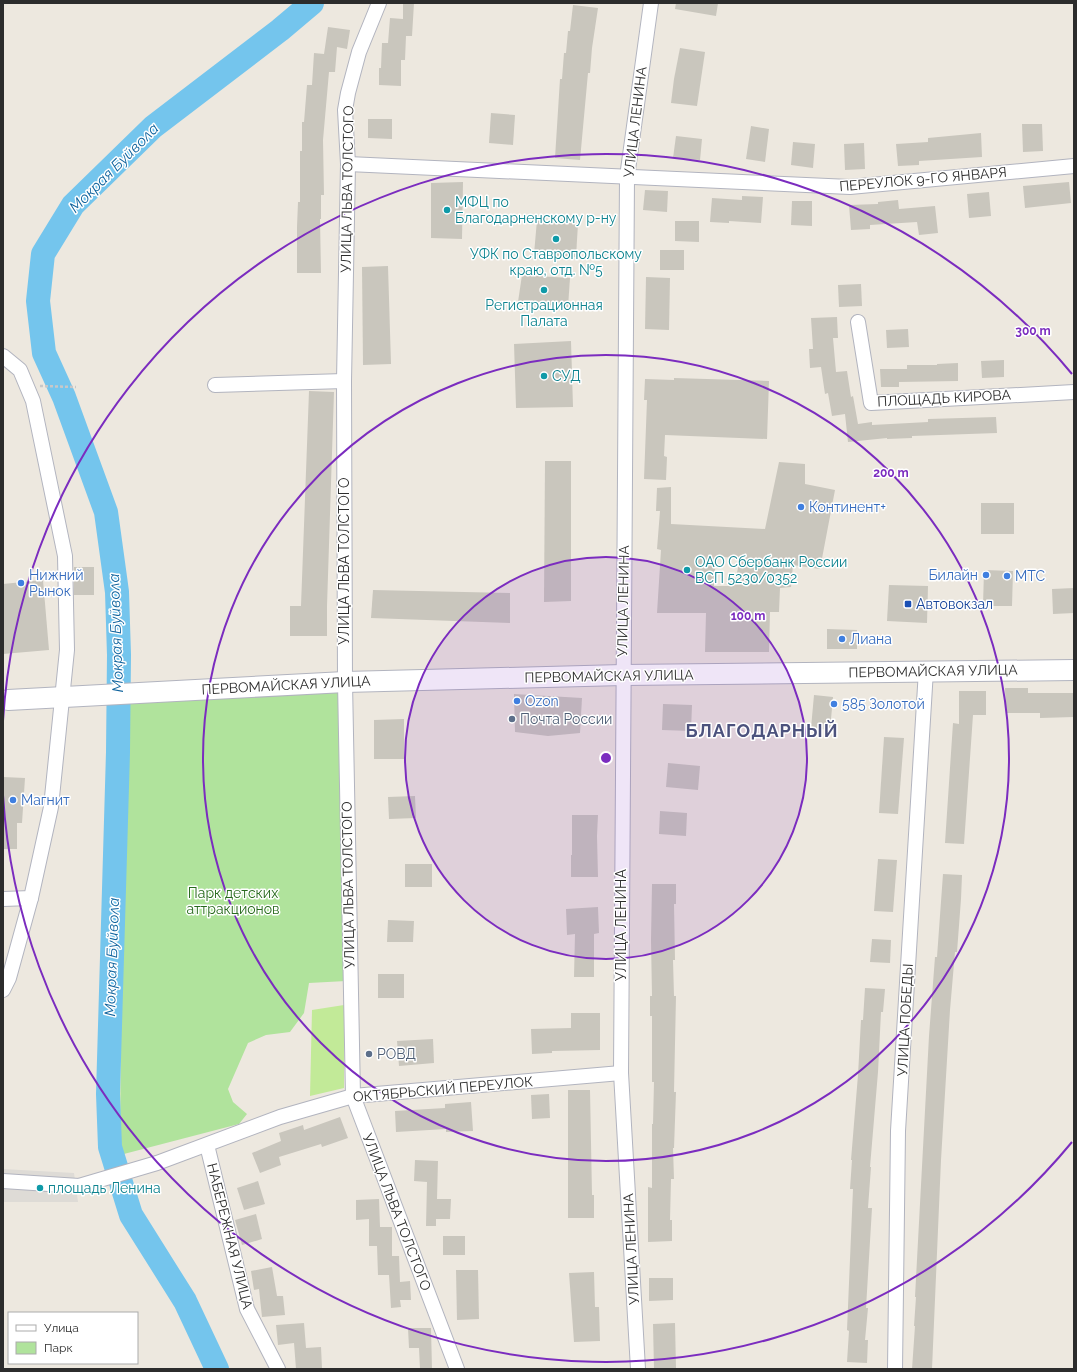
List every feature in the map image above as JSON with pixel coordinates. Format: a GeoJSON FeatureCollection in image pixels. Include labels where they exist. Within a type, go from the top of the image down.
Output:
{"type":"FeatureCollection","features":[{"type":"Feature","properties":{"kind":"main road","name":"ПЕРВОМАЙСКАЯ УЛИЦА"},"geometry":{"type":"LineString","coordinates":[[6,700],[345,682],[623,675],[926,670],[1074,670]]}},
{"type":"Feature","properties":{"kind":"street","name":"УЛИЦА ЛЬВА ТОЛСТОГО"},"geometry":{"type":"LineString","coordinates":[[380,3],[359,52],[348,93],[346,110],[348,164],[344,381],[345,682],[353,1096],[457,1369]]}},
{"type":"Feature","properties":{"kind":"street","name":"УЛИЦА ЛЕНИНА"},"geometry":{"type":"LineString","coordinates":[[638,1369],[621,1074],[627,177],[651,3]]}},
{"type":"Feature","properties":{"kind":"street","name":"ПЕРЕУЛОК 9-ГО ЯНВАРЯ"},"geometry":{"type":"LineString","coordinates":[[348,164],[850,187],[1074,166]]}},
{"type":"Feature","properties":{"kind":"street","name":"ПЛОЩАДЬ КИРОВА"},"geometry":{"type":"LineString","coordinates":[[858,322],[871,403],[1074,392]]}},
{"type":"Feature","properties":{"kind":"street"},"geometry":{"type":"LineString","coordinates":[[3,990],[9,978],[31,898],[51,807],[67,650],[65,556],[33,401],[20,370],[4,356]]}},
{"type":"Feature","properties":{"kind":"street"},"geometry":{"type":"LineString","coordinates":[[215,385],[344,381]]}},
{"type":"Feature","properties":{"kind":"street","name":"УЛИЦА ПОБЕДЫ"},"geometry":{"type":"LineString","coordinates":[[895,1369],[898,1131],[926,670]]}},
{"type":"Feature","properties":{"kind":"street"},"geometry":{"type":"LineString","coordinates":[[3,899],[31,898]]}},
{"type":"Feature","properties":{"kind":"street","name":"ОКТЯБРЬСКИЙ ПЕРЕУЛОК"},"geometry":{"type":"LineString","coordinates":[[3,1181],[80,1186],[157,1163],[280,1117],[353,1096],[621,1074]]}},
{"type":"Feature","properties":{"kind":"street","name":"НАБЕРЕЖНАЯ УЛИЦА"},"geometry":{"type":"LineString","coordinates":[[207,1144],[247,1309],[278,1369]]}},
{"type":"Feature","properties":{"kind":"path"},"geometry":{"type":"LineString","coordinates":[[39,386],[76,387]]}},
{"type":"Feature","properties":{"kind":"green space","name":"Парк детских аттракционов"},"geometry":{"type":"Polygon","coordinates":[[[340,686],[346,981],[309,983],[304,1013],[290,1032],[266,1035],[248,1043],[228,1089],[233,1102],[247,1114],[239,1124],[120,1155],[123,703],[340,686]]]}},
{"type":"Feature","properties":{"kind":"green space"},"geometry":{"type":"Polygon","coordinates":[[[344,1005],[344,1088],[310,1096],[312,1010],[344,1005]]]}},
{"type":"Feature","properties":{"kind":"shaded area","name":"площадь Ленина"},"geometry":{"type":"Polygon","coordinates":[[[3,1169],[74,1173],[78,1202],[3,1202],[3,1169]]]}},
{"type":"Feature","properties":{"kind":"building"},"geometry":{"type":"Polygon","coordinates":[[[403,3],[414,3],[412,36],[406,36],[405,60],[401,60],[401,86],[379,85],[379,68],[381,68],[382,43],[388,43],[390,18],[403,19],[403,3]]]}},
{"type":"Feature","properties":{"kind":"building"},"geometry":{"type":"Polygon","coordinates":[[[676,3],[718,3],[716,16],[675,9],[676,3]]]}},
{"type":"Feature","properties":{"kind":"building"},"geometry":{"type":"Polygon","coordinates":[[[573,5],[598,8],[590,73],[588,73],[580,160],[555,158],[560,79],[562,79],[564,53],[566,53],[573,5]]]}},
{"type":"Feature","properties":{"kind":"building"},"geometry":{"type":"Polygon","coordinates":[[[328,27],[350,30],[347,49],[337,47],[335,72],[329,72],[323,140],[324,195],[321,195],[320,219],[321,273],[297,273],[297,227],[298,202],[300,202],[300,151],[302,151],[302,122],[304,122],[307,85],[312,85],[314,53],[324,54],[328,27]]]}},
{"type":"Feature","properties":{"kind":"building"},"geometry":{"type":"Polygon","coordinates":[[[680,48],[705,52],[697,106],[671,103],[680,48]]]}},
{"type":"Feature","properties":{"kind":"building"},"geometry":{"type":"Polygon","coordinates":[[[491,113],[515,115],[513,145],[489,143],[491,113]]]}},
{"type":"Feature","properties":{"kind":"building"},"geometry":{"type":"Polygon","coordinates":[[[368,119],[392,119],[392,139],[368,138],[368,119]]]}},
{"type":"Feature","properties":{"kind":"building"},"geometry":{"type":"Polygon","coordinates":[[[1022,124],[1042,124],[1043,151],[1023,152],[1022,124]]]}},
{"type":"Feature","properties":{"kind":"building"},"geometry":{"type":"Polygon","coordinates":[[[751,126],[769,129],[765,162],[746,159],[751,126]]]}},
{"type":"Feature","properties":{"kind":"building"},"geometry":{"type":"Polygon","coordinates":[[[981,133],[982,157],[919,161],[919,165],[898,166],[896,144],[928,142],[928,138],[981,133]]]}},
{"type":"Feature","properties":{"kind":"building"},"geometry":{"type":"Polygon","coordinates":[[[676,136],[702,139],[700,160],[673,158],[676,136]]]}},
{"type":"Feature","properties":{"kind":"building"},"geometry":{"type":"Polygon","coordinates":[[[793,142],[815,144],[813,168],[791,165],[793,142]]]}},
{"type":"Feature","properties":{"kind":"building"},"geometry":{"type":"Polygon","coordinates":[[[864,143],[865,169],[845,170],[844,144],[864,143]]]}},
{"type":"Feature","properties":{"kind":"building","name":"МФЦ по Благодарненскому р-ну"},"geometry":{"type":"Polygon","coordinates":[[[463,182],[462,239],[431,238],[431,183],[463,182]]]}},
{"type":"Feature","properties":{"kind":"building"},"geometry":{"type":"Polygon","coordinates":[[[1069,182],[1071,203],[1025,208],[1023,186],[1069,182]]]}},
{"type":"Feature","properties":{"kind":"building"},"geometry":{"type":"Polygon","coordinates":[[[645,190],[668,191],[667,212],[643,210],[645,190]]]}},
{"type":"Feature","properties":{"kind":"building"},"geometry":{"type":"Polygon","coordinates":[[[989,192],[991,216],[969,218],[967,194],[989,192]]]}},
{"type":"Feature","properties":{"kind":"building"},"geometry":{"type":"Polygon","coordinates":[[[742,196],[763,197],[761,223],[729,221],[729,223],[710,222],[712,198],[742,200],[742,196]]]}},
{"type":"Feature","properties":{"kind":"building"},"geometry":{"type":"Polygon","coordinates":[[[898,200],[899,209],[935,206],[938,233],[919,235],[917,222],[870,225],[870,229],[851,230],[849,205],[878,204],[878,202],[898,200]]]}},
{"type":"Feature","properties":{"kind":"building"},"geometry":{"type":"Polygon","coordinates":[[[792,201],[812,201],[812,226],[791,225],[792,201]]]}},
{"type":"Feature","properties":{"kind":"building","name":"УФК по Ставропольскому краю, отд. №5"},"geometry":{"type":"Polygon","coordinates":[[[537,220],[578,224],[576,257],[534,254],[537,220]]]}},
{"type":"Feature","properties":{"kind":"building"},"geometry":{"type":"Polygon","coordinates":[[[675,221],[699,221],[699,242],[675,241],[675,221]]]}},
{"type":"Feature","properties":{"kind":"building"},"geometry":{"type":"Polygon","coordinates":[[[660,250],[684,250],[684,270],[660,270],[660,250]]]}},
{"type":"Feature","properties":{"kind":"building"},"geometry":{"type":"Polygon","coordinates":[[[388,266],[391,364],[363,365],[362,267],[388,266]]]}},
{"type":"Feature","properties":{"kind":"building","name":"Регистрационная Палата"},"geometry":{"type":"Polygon","coordinates":[[[522,275],[570,278],[568,307],[518,302],[522,275]]]}},
{"type":"Feature","properties":{"kind":"building"},"geometry":{"type":"Polygon","coordinates":[[[646,277],[670,278],[669,330],[645,329],[646,277]]]}},
{"type":"Feature","properties":{"kind":"building"},"geometry":{"type":"Polygon","coordinates":[[[861,284],[862,306],[839,307],[838,285],[861,284]]]}},
{"type":"Feature","properties":{"kind":"building"},"geometry":{"type":"Polygon","coordinates":[[[837,317],[838,338],[833,338],[836,372],[847,371],[851,397],[853,396],[858,424],[872,422],[872,425],[928,422],[928,419],[996,417],[997,433],[912,436],[912,438],[887,438],[848,442],[845,414],[832,416],[828,393],[825,394],[821,367],[810,368],[809,349],[813,349],[811,318],[837,317]]]}},
{"type":"Feature","properties":{"kind":"building"},"geometry":{"type":"Polygon","coordinates":[[[908,329],[909,347],[887,348],[886,330],[908,329]]]}},
{"type":"Feature","properties":{"kind":"building","name":"СУД"},"geometry":{"type":"Polygon","coordinates":[[[571,341],[573,407],[516,408],[514,344],[571,341]]]}},
{"type":"Feature","properties":{"kind":"building"},"geometry":{"type":"Polygon","coordinates":[[[1004,360],[1004,377],[982,378],[981,361],[1004,360]]]}},
{"type":"Feature","properties":{"kind":"building"},"geometry":{"type":"Polygon","coordinates":[[[958,363],[958,381],[899,382],[899,387],[881,387],[880,369],[907,369],[907,365],[958,363]]]}},
{"type":"Feature","properties":{"kind":"building"},"geometry":{"type":"Polygon","coordinates":[[[674,378],[769,381],[767,439],[665,435],[664,456],[667,457],[666,480],[644,479],[647,400],[644,400],[645,379],[674,380],[674,378]]]}},
{"type":"Feature","properties":{"kind":"building"},"geometry":{"type":"Polygon","coordinates":[[[309,391],[334,392],[327,636],[290,636],[290,606],[301,606],[309,391]]]}},
{"type":"Feature","properties":{"kind":"building"},"geometry":{"type":"Polygon","coordinates":[[[545,461],[571,461],[571,601],[544,602],[545,461]]]}},
{"type":"Feature","properties":{"kind":"building"},"geometry":{"type":"Polygon","coordinates":[[[779,462],[805,464],[805,484],[835,490],[820,569],[793,565],[791,587],[780,588],[779,612],[770,612],[769,652],[705,652],[706,613],[657,613],[661,550],[657,549],[660,511],[656,511],[657,488],[671,487],[671,524],[765,529],[779,462]],[[716,556],[714,586],[734,586],[740,559],[716,556]]]}},
{"type":"Feature","properties":{"kind":"building"},"geometry":{"type":"Polygon","coordinates":[[[981,503],[1014,503],[1014,534],[981,534],[981,503]]]}},
{"type":"Feature","properties":{"kind":"building"},"geometry":{"type":"Polygon","coordinates":[[[74,567],[94,567],[94,595],[74,595],[74,567]]]}},
{"type":"Feature","properties":{"kind":"building"},"geometry":{"type":"Polygon","coordinates":[[[984,570],[1013,571],[1012,606],[983,606],[984,570]]]}},
{"type":"Feature","properties":{"kind":"building"},"geometry":{"type":"Polygon","coordinates":[[[43,580],[49,650],[3,654],[3,584],[43,580]]]}},
{"type":"Feature","properties":{"kind":"building","name":"Автовокзал"},"geometry":{"type":"Polygon","coordinates":[[[889,585],[928,586],[927,623],[887,621],[889,585]]]}},
{"type":"Feature","properties":{"kind":"building"},"geometry":{"type":"Polygon","coordinates":[[[1074,588],[1074,613],[1053,614],[1052,589],[1074,588]]]}},
{"type":"Feature","properties":{"kind":"building"},"geometry":{"type":"Polygon","coordinates":[[[373,590],[510,593],[510,623],[371,618],[373,590]]]}},
{"type":"Feature","properties":{"kind":"building","name":"Лиана"},"geometry":{"type":"Polygon","coordinates":[[[827,629],[857,630],[857,649],[827,649],[827,629]]]}},
{"type":"Feature","properties":{"kind":"building"},"geometry":{"type":"Polygon","coordinates":[[[1005,688],[1028,688],[1028,693],[1074,693],[1074,717],[1040,718],[1040,713],[1006,713],[1005,688]]]}},
{"type":"Feature","properties":{"kind":"building"},"geometry":{"type":"Polygon","coordinates":[[[959,691],[986,691],[986,715],[973,715],[964,844],[945,843],[953,723],[959,724],[959,691]]]}},
{"type":"Feature","properties":{"kind":"building"},"geometry":{"type":"Polygon","coordinates":[[[514,694],[582,698],[580,733],[548,736],[515,732],[514,694]]]}},
{"type":"Feature","properties":{"kind":"building"},"geometry":{"type":"Polygon","coordinates":[[[814,695],[833,697],[830,730],[811,728],[814,695]]]}},
{"type":"Feature","properties":{"kind":"building"},"geometry":{"type":"Polygon","coordinates":[[[663,704],[692,705],[691,731],[662,730],[663,704]]]}},
{"type":"Feature","properties":{"kind":"building"},"geometry":{"type":"Polygon","coordinates":[[[404,719],[404,759],[374,759],[374,720],[404,719]]]}},
{"type":"Feature","properties":{"kind":"building"},"geometry":{"type":"Polygon","coordinates":[[[884,737],[904,738],[898,814],[879,813],[884,737]]]}},
{"type":"Feature","properties":{"kind":"building"},"geometry":{"type":"Polygon","coordinates":[[[668,763],[700,766],[698,790],[666,787],[668,763]]]}},
{"type":"Feature","properties":{"kind":"building","name":"Магнит"},"geometry":{"type":"Polygon","coordinates":[[[3,777],[25,778],[22,823],[17,823],[17,849],[3,849],[3,777]]]}},
{"type":"Feature","properties":{"kind":"building"},"geometry":{"type":"Polygon","coordinates":[[[415,796],[416,818],[389,819],[388,797],[415,796]]]}},
{"type":"Feature","properties":{"kind":"building"},"geometry":{"type":"Polygon","coordinates":[[[660,811],[687,813],[686,836],[659,834],[660,811]]]}},
{"type":"Feature","properties":{"kind":"building"},"geometry":{"type":"Polygon","coordinates":[[[572,815],[598,815],[598,877],[571,877],[572,815]]]}},
{"type":"Feature","properties":{"kind":"building"},"geometry":{"type":"Polygon","coordinates":[[[878,859],[897,860],[893,912],[874,911],[878,859]]]}},
{"type":"Feature","properties":{"kind":"building"},"geometry":{"type":"Polygon","coordinates":[[[405,864],[432,864],[432,887],[405,887],[405,864]]]}},
{"type":"Feature","properties":{"kind":"building"},"geometry":{"type":"Polygon","coordinates":[[[943,874],[962,875],[957,952],[955,952],[950,1010],[941,1160],[932,1369],[912,1369],[929,1036],[943,874]]]}},
{"type":"Feature","properties":{"kind":"building"},"geometry":{"type":"Polygon","coordinates":[[[652,884],[676,884],[676,904],[674,904],[675,960],[673,960],[674,996],[676,996],[674,1092],[676,1092],[673,1148],[674,1179],[671,1179],[670,1220],[672,1220],[672,1241],[648,1242],[648,1187],[652,1188],[652,1124],[654,1082],[652,1082],[652,1016],[650,1016],[650,996],[652,996],[652,884]]]}},
{"type":"Feature","properties":{"kind":"building"},"geometry":{"type":"Polygon","coordinates":[[[598,907],[599,933],[594,934],[594,977],[574,977],[575,934],[567,935],[566,909],[598,907]]]}},
{"type":"Feature","properties":{"kind":"building"},"geometry":{"type":"Polygon","coordinates":[[[388,920],[414,921],[413,942],[387,942],[388,920]]]}},
{"type":"Feature","properties":{"kind":"building"},"geometry":{"type":"Polygon","coordinates":[[[872,939],[891,940],[890,963],[870,962],[872,939]]]}},
{"type":"Feature","properties":{"kind":"building"},"geometry":{"type":"Polygon","coordinates":[[[378,974],[404,974],[404,998],[378,998],[378,974]]]}},
{"type":"Feature","properties":{"kind":"building"},"geometry":{"type":"Polygon","coordinates":[[[865,988],[885,989],[883,1012],[881,1012],[868,1208],[872,1208],[866,1308],[868,1308],[865,1340],[868,1340],[867,1363],[847,1362],[853,1189],[850,1189],[851,1160],[861,1020],[863,1020],[865,988]]]}},
{"type":"Feature","properties":{"kind":"building"},"geometry":{"type":"Polygon","coordinates":[[[571,1013],[600,1013],[600,1050],[552,1051],[552,1053],[532,1054],[531,1029],[571,1028],[571,1013]]]}},
{"type":"Feature","properties":{"kind":"building"},"geometry":{"type":"Polygon","coordinates":[[[433,1039],[434,1063],[399,1066],[397,1041],[433,1039]]]}},
{"type":"Feature","properties":{"kind":"building"},"geometry":{"type":"Polygon","coordinates":[[[568,1090],[590,1090],[592,1195],[594,1195],[594,1218],[568,1218],[568,1090]]]}},
{"type":"Feature","properties":{"kind":"building"},"geometry":{"type":"Polygon","coordinates":[[[549,1094],[550,1118],[532,1119],[531,1095],[549,1094]]]}},
{"type":"Feature","properties":{"kind":"building"},"geometry":{"type":"Polygon","coordinates":[[[471,1102],[473,1131],[446,1132],[446,1129],[396,1132],[395,1111],[445,1108],[445,1104],[471,1102]]]}},
{"type":"Feature","properties":{"kind":"building"},"geometry":{"type":"Polygon","coordinates":[[[340,1117],[348,1138],[322,1147],[321,1144],[279,1157],[281,1165],[260,1173],[252,1153],[281,1141],[279,1133],[303,1125],[304,1130],[340,1117]]]}},
{"type":"Feature","properties":{"kind":"building"},"geometry":{"type":"Polygon","coordinates":[[[415,1160],[438,1161],[437,1199],[451,1199],[450,1219],[436,1219],[436,1226],[426,1226],[427,1182],[414,1181],[415,1160]]]}},
{"type":"Feature","properties":{"kind":"building"},"geometry":{"type":"Polygon","coordinates":[[[258,1181],[265,1204],[244,1210],[237,1188],[258,1181]]]}},
{"type":"Feature","properties":{"kind":"building"},"geometry":{"type":"Polygon","coordinates":[[[379,1199],[380,1227],[392,1227],[392,1256],[399,1256],[400,1282],[410,1281],[411,1300],[400,1300],[401,1307],[391,1308],[389,1275],[378,1275],[377,1246],[369,1246],[369,1219],[356,1220],[356,1200],[379,1199]]]}},
{"type":"Feature","properties":{"kind":"building"},"geometry":{"type":"Polygon","coordinates":[[[256,1214],[262,1239],[242,1245],[235,1220],[256,1214]]]}},
{"type":"Feature","properties":{"kind":"building"},"geometry":{"type":"Polygon","coordinates":[[[443,1236],[465,1236],[465,1255],[443,1255],[443,1236]]]}},
{"type":"Feature","properties":{"kind":"building"},"geometry":{"type":"Polygon","coordinates":[[[272,1267],[277,1296],[283,1296],[285,1315],[262,1317],[259,1289],[254,1290],[251,1271],[272,1267]]]}},
{"type":"Feature","properties":{"kind":"building"},"geometry":{"type":"Polygon","coordinates":[[[456,1270],[478,1270],[479,1319],[457,1320],[456,1270]]]}},
{"type":"Feature","properties":{"kind":"building"},"geometry":{"type":"Polygon","coordinates":[[[594,1272],[595,1307],[599,1307],[600,1341],[574,1342],[569,1273],[594,1272]]]}},
{"type":"Feature","properties":{"kind":"building"},"geometry":{"type":"Polygon","coordinates":[[[649,1278],[673,1278],[673,1300],[649,1301],[649,1278]]]}},
{"type":"Feature","properties":{"kind":"building"},"geometry":{"type":"Polygon","coordinates":[[[304,1323],[306,1348],[321,1347],[322,1368],[296,1369],[294,1343],[278,1345],[276,1325],[304,1323]]]}},
{"type":"Feature","properties":{"kind":"building"},"geometry":{"type":"Polygon","coordinates":[[[675,1323],[676,1369],[654,1369],[653,1324],[675,1323]]]}},
{"type":"Feature","properties":{"kind":"building"},"geometry":{"type":"Polygon","coordinates":[[[408,1328],[431,1328],[432,1369],[420,1369],[419,1348],[409,1348],[408,1328]]]}},
{"type":"Feature","properties":{"kind":"waterway","name":"Мокрая Буйвола"},"geometry":{"type":"LineString","coordinates":[[217,1369],[185,1301],[131,1215],[110,1147],[108,1094],[118,752],[119,655],[117,592],[106,512],[64,397],[44,353],[38,301],[43,254],[73,205],[153,127],[280,30],[312,3]]}},
{"type":"Feature","properties":{"kind":"place","name":"МФЦ по Благодарненскому р-ну"},"geometry":{"type":"Point","coordinates":[447,210]}},
{"type":"Feature","properties":{"kind":"place","name":"УФК по Ставропольскому краю, отд. №5"},"geometry":{"type":"Point","coordinates":[556,239]}},
{"type":"Feature","properties":{"kind":"place","name":"Регистрационная Палата"},"geometry":{"type":"Point","coordinates":[544,290]}},
{"type":"Feature","properties":{"kind":"place","name":"СУД"},"geometry":{"type":"Point","coordinates":[544,376]}},
{"type":"Feature","properties":{"kind":"place","name":"Континент+"},"geometry":{"type":"Point","coordinates":[801,507]}},
{"type":"Feature","properties":{"kind":"place","name":"ОАО Сбербанк России ВСП 5230/0352"},"geometry":{"type":"Point","coordinates":[687,570]}},
{"type":"Feature","properties":{"kind":"place","name":"Билайн"},"geometry":{"type":"Point","coordinates":[986,575]}},
{"type":"Feature","properties":{"kind":"place","name":"МТС"},"geometry":{"type":"Point","coordinates":[1007,576]}},
{"type":"Feature","properties":{"kind":"place","name":"Нижний Рынок"},"geometry":{"type":"Point","coordinates":[21,583]}},
{"type":"Feature","properties":{"kind":"place","name":"Автовокзал"},"geometry":{"type":"Point","coordinates":[908,604]}},
{"type":"Feature","properties":{"kind":"place","name":"Лиана"},"geometry":{"type":"Point","coordinates":[842,639]}},
{"type":"Feature","properties":{"kind":"place","name":"Ozon"},"geometry":{"type":"Point","coordinates":[517,701]}},
{"type":"Feature","properties":{"kind":"place","name":"585 Золотой"},"geometry":{"type":"Point","coordinates":[834,704]}},
{"type":"Feature","properties":{"kind":"place","name":"Почта России"},"geometry":{"type":"Point","coordinates":[512,719]}},
{"type":"Feature","properties":{"kind":"place","name":"Магнит"},"geometry":{"type":"Point","coordinates":[13,800]}},
{"type":"Feature","properties":{"kind":"place","name":"РОВД"},"geometry":{"type":"Point","coordinates":[369,1054]}},
{"type":"Feature","properties":{"kind":"place","name":"площадь Ленина"},"geometry":{"type":"Point","coordinates":[40,1188]}},
{"type":"Feature","properties":{"kind":"district","name":"БЛАГОДАРНЫЙ"},"geometry":{"type":"Point","coordinates":[762,731]}}]}
